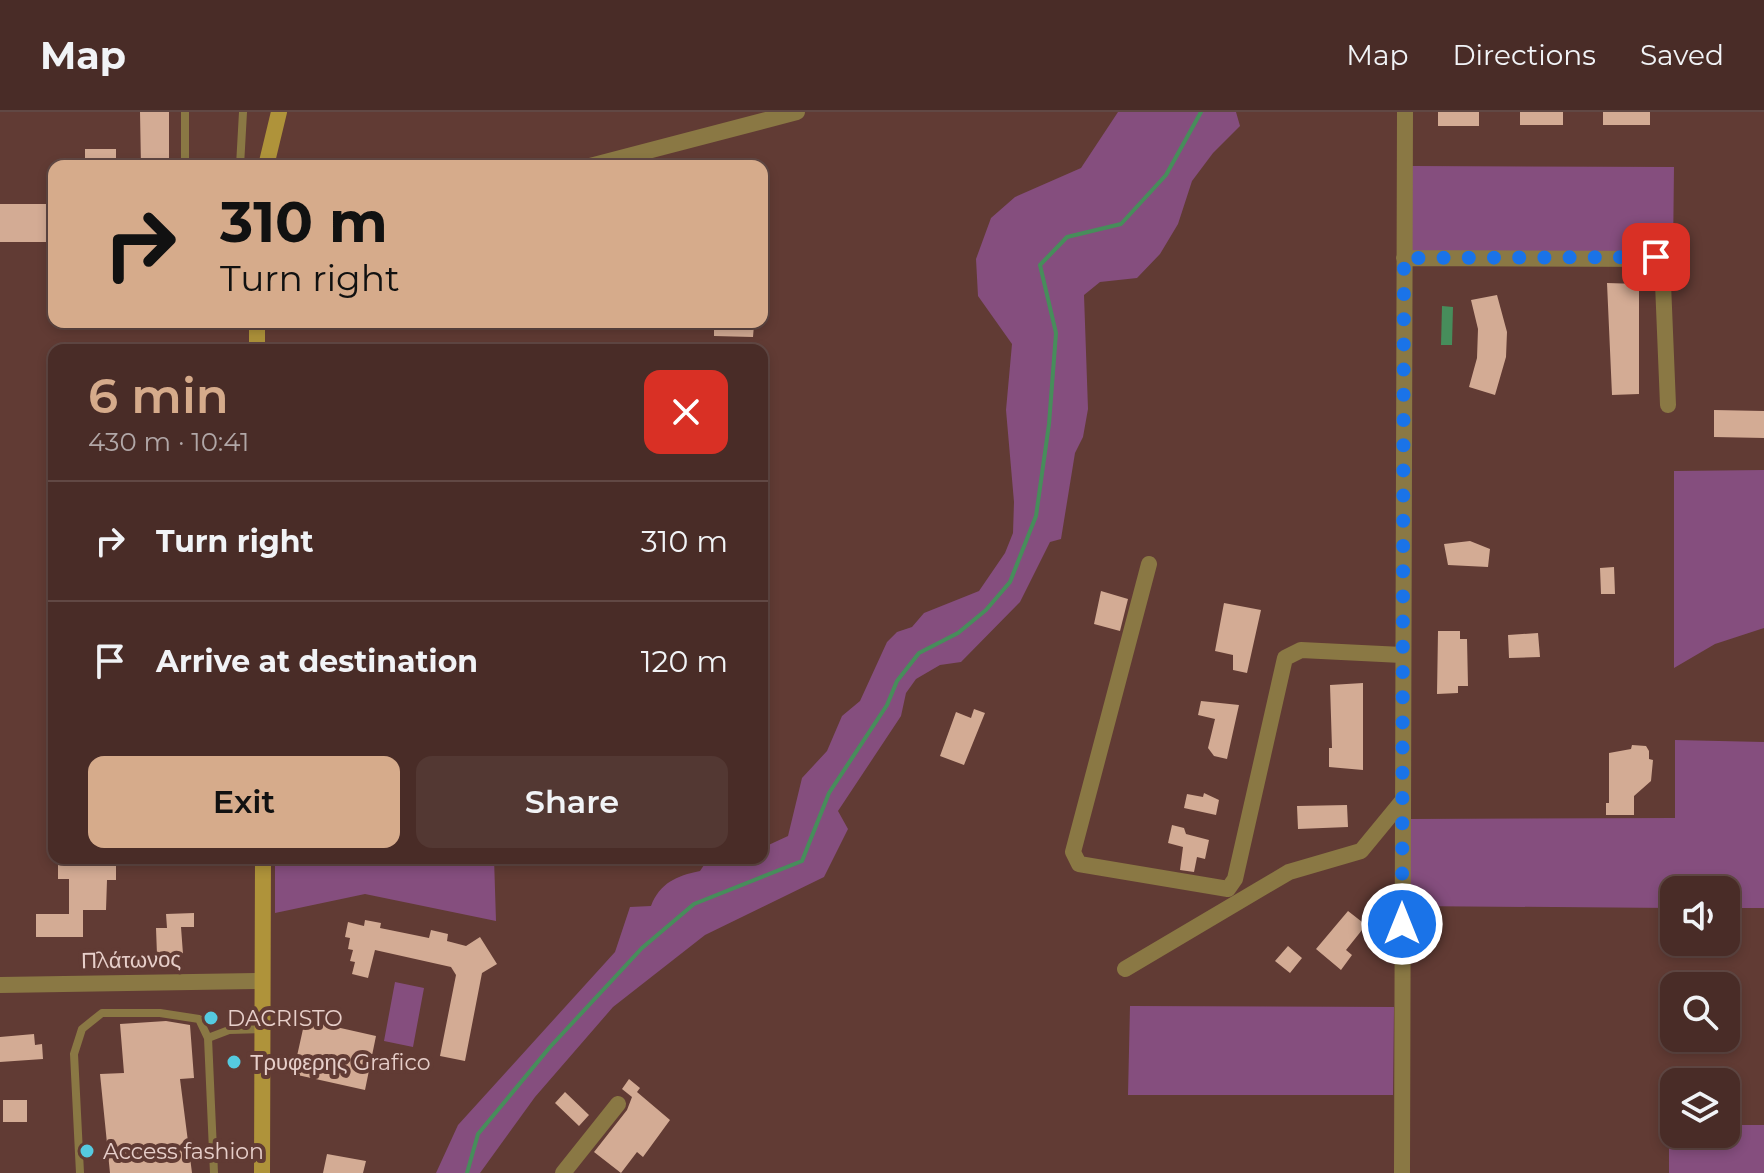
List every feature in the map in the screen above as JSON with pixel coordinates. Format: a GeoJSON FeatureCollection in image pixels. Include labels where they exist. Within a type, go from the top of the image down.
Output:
{"type":"FeatureCollection","features":[{"type":"Feature","properties":{"kind":"main road"},"geometry":{"type":"LineString","coordinates":[[267,160],[276,113]]}},
{"type":"Feature","properties":{"kind":"main road"},"geometry":{"type":"LineString","coordinates":[[262,1173],[263,864]]}},
{"type":"Feature","properties":{"kind":"street"},"geometry":{"type":"LineString","coordinates":[[613,160],[797,112]]}},
{"type":"Feature","properties":{"kind":"street"},"geometry":{"type":"LineString","coordinates":[[1402,1173],[1405,112]]}},
{"type":"Feature","properties":{"kind":"street"},"geometry":{"type":"LineString","coordinates":[[1404,258],[1662,259],[1668,405]]}},
{"type":"Feature","properties":{"kind":"street"},"geometry":{"type":"LineString","coordinates":[[1149,564],[1073,852],[1079,864],[1228,889],[1235,879],[1285,658],[1301,650],[1402,655]]}},
{"type":"Feature","properties":{"kind":"street"},"geometry":{"type":"LineString","coordinates":[[1125,969],[1289,872],[1361,851],[1403,800]]}},
{"type":"Feature","properties":{"kind":"street","name":"Πλάτωνος"},"geometry":{"type":"LineString","coordinates":[[0,985],[262,981]]}},
{"type":"Feature","properties":{"kind":"street"},"geometry":{"type":"LineString","coordinates":[[563,1173],[618,1104]]}},
{"type":"Feature","properties":{"kind":"lane"},"geometry":{"type":"LineString","coordinates":[[185,112],[185,160]]}},
{"type":"Feature","properties":{"kind":"lane"},"geometry":{"type":"LineString","coordinates":[[240,160],[243,112]]}},
{"type":"Feature","properties":{"kind":"lane"},"geometry":{"type":"LineString","coordinates":[[80,1173],[74,1054],[82,1029],[102,1013],[160,1013],[199,1019],[208,1038],[214,1173]]}},
{"type":"Feature","properties":{"kind":"lane"},"geometry":{"type":"LineString","coordinates":[[208,1038],[229,1030],[263,1029]]}},
{"type":"Feature","properties":{"kind":"shaded area"},"geometry":{"type":"Polygon","coordinates":[[[1118,112],[1236,112],[1240,126],[1213,153],[1192,181],[1178,224],[1160,254],[1137,278],[1100,282],[1084,295],[1088,409],[1083,437],[1075,453],[1061,539],[1050,542],[1020,602],[961,662],[940,665],[916,679],[906,693],[901,716],[838,811],[848,829],[824,877],[705,935],[613,1007],[535,1097],[480,1173],[436,1173],[458,1125],[615,952],[630,907],[651,906],[664,886],[683,875],[700,871],[705,864],[768,864],[768,845],[788,836],[802,778],[827,751],[842,716],[860,701],[887,642],[897,632],[912,627],[924,613],[979,591],[1005,553],[1013,533],[1014,502],[1006,410],[1012,344],[978,296],[976,259],[991,218],[1015,197],[1081,168],[1118,112]]]}},
{"type":"Feature","properties":{"kind":"shaded area"},"geometry":{"type":"Polygon","coordinates":[[[1412,166],[1674,167],[1673,254],[1410,254],[1412,166]]]}},
{"type":"Feature","properties":{"kind":"shaded area"},"geometry":{"type":"Polygon","coordinates":[[[1442,306],[1453,307],[1452,345],[1441,345],[1442,306]]]}},
{"type":"Feature","properties":{"kind":"shaded area"},"geometry":{"type":"Polygon","coordinates":[[[1764,470],[1764,628],[1715,644],[1674,668],[1674,471],[1764,470]]]}},
{"type":"Feature","properties":{"kind":"shaded area"},"geometry":{"type":"Polygon","coordinates":[[[1675,740],[1764,742],[1764,908],[1740,908],[1740,876],[1660,876],[1660,908],[1408,906],[1408,819],[1675,818],[1675,740]]]}},
{"type":"Feature","properties":{"kind":"shaded area"},"geometry":{"type":"Polygon","coordinates":[[[275,864],[494,864],[496,921],[365,894],[275,913],[275,864]]]}},
{"type":"Feature","properties":{"kind":"shaded area"},"geometry":{"type":"Polygon","coordinates":[[[395,982],[424,988],[413,1047],[384,1041],[395,982]]]}},
{"type":"Feature","properties":{"kind":"shaded area"},"geometry":{"type":"Polygon","coordinates":[[[1130,1006],[1394,1007],[1393,1095],[1128,1095],[1130,1006]]]}},
{"type":"Feature","properties":{"kind":"shaded area"},"geometry":{"type":"Polygon","coordinates":[[[1740,1125],[1764,1125],[1764,1173],[1669,1173],[1669,1148],[1740,1148],[1740,1125]]]}},
{"type":"Feature","properties":{"kind":"building"},"geometry":{"type":"Polygon","coordinates":[[[140,112],[169,112],[169,160],[141,160],[140,112]]]}},
{"type":"Feature","properties":{"kind":"building"},"geometry":{"type":"Polygon","coordinates":[[[1438,112],[1479,112],[1479,126],[1438,126],[1438,112]]]}},
{"type":"Feature","properties":{"kind":"building"},"geometry":{"type":"Polygon","coordinates":[[[1520,112],[1563,112],[1563,125],[1520,125],[1520,112]]]}},
{"type":"Feature","properties":{"kind":"building"},"geometry":{"type":"Polygon","coordinates":[[[1603,112],[1650,112],[1650,125],[1603,125],[1603,112]]]}},
{"type":"Feature","properties":{"kind":"building"},"geometry":{"type":"Polygon","coordinates":[[[85,149],[116,149],[116,160],[85,160],[85,149]]]}},
{"type":"Feature","properties":{"kind":"building"},"geometry":{"type":"Polygon","coordinates":[[[0,204],[48,204],[48,242],[0,242],[0,204]]]}},
{"type":"Feature","properties":{"kind":"building"},"geometry":{"type":"Polygon","coordinates":[[[1607,283],[1639,284],[1639,394],[1612,395],[1607,283]]]}},
{"type":"Feature","properties":{"kind":"building"},"geometry":{"type":"Polygon","coordinates":[[[1497,295],[1507,332],[1506,357],[1495,395],[1469,387],[1477,358],[1478,329],[1471,300],[1497,295]]]}},
{"type":"Feature","properties":{"kind":"building"},"geometry":{"type":"Polygon","coordinates":[[[714,328],[754,328],[753,337],[714,336],[714,328]]]}},
{"type":"Feature","properties":{"kind":"building"},"geometry":{"type":"Polygon","coordinates":[[[1714,410],[1764,411],[1764,438],[1714,437],[1714,410]]]}},
{"type":"Feature","properties":{"kind":"building"},"geometry":{"type":"Polygon","coordinates":[[[1470,541],[1490,549],[1488,567],[1448,565],[1444,544],[1470,541]]]}},
{"type":"Feature","properties":{"kind":"building"},"geometry":{"type":"Polygon","coordinates":[[[1614,567],[1615,594],[1601,594],[1600,568],[1614,567]]]}},
{"type":"Feature","properties":{"kind":"building"},"geometry":{"type":"Polygon","coordinates":[[[1101,591],[1128,599],[1120,631],[1094,624],[1101,591]]]}},
{"type":"Feature","properties":{"kind":"building"},"geometry":{"type":"Polygon","coordinates":[[[1224,603],[1261,610],[1247,673],[1233,670],[1233,655],[1215,651],[1224,603]]]}},
{"type":"Feature","properties":{"kind":"building"},"geometry":{"type":"Polygon","coordinates":[[[1438,631],[1460,631],[1460,639],[1467,639],[1468,686],[1458,686],[1458,693],[1437,694],[1438,631]]]}},
{"type":"Feature","properties":{"kind":"building"},"geometry":{"type":"Polygon","coordinates":[[[1538,633],[1540,657],[1509,658],[1508,635],[1538,633]]]}},
{"type":"Feature","properties":{"kind":"building"},"geometry":{"type":"Polygon","coordinates":[[[1363,683],[1363,770],[1329,767],[1329,748],[1332,748],[1330,685],[1363,683]]]}},
{"type":"Feature","properties":{"kind":"building"},"geometry":{"type":"Polygon","coordinates":[[[1201,701],[1239,705],[1227,759],[1214,756],[1208,748],[1215,719],[1198,715],[1201,701]]]}},
{"type":"Feature","properties":{"kind":"building"},"geometry":{"type":"Polygon","coordinates":[[[974,709],[985,713],[964,765],[940,756],[956,712],[971,718],[974,709]]]}},
{"type":"Feature","properties":{"kind":"building"},"geometry":{"type":"Polygon","coordinates":[[[1632,745],[1646,746],[1649,751],[1649,759],[1653,760],[1651,781],[1634,796],[1634,815],[1606,815],[1606,803],[1609,803],[1609,753],[1631,749],[1632,745]]]}},
{"type":"Feature","properties":{"kind":"building"},"geometry":{"type":"Polygon","coordinates":[[[1204,793],[1219,800],[1216,815],[1184,808],[1187,794],[1203,797],[1204,793]]]}},
{"type":"Feature","properties":{"kind":"building"},"geometry":{"type":"Polygon","coordinates":[[[1347,805],[1348,827],[1298,829],[1297,806],[1347,805]]]}},
{"type":"Feature","properties":{"kind":"building"},"geometry":{"type":"Polygon","coordinates":[[[1172,825],[1184,828],[1186,834],[1209,840],[1205,859],[1197,857],[1194,872],[1180,870],[1183,847],[1168,843],[1172,825]]]}},
{"type":"Feature","properties":{"kind":"building"},"geometry":{"type":"Polygon","coordinates":[[[58,864],[116,864],[116,880],[107,880],[106,910],[83,910],[83,937],[36,937],[36,914],[69,914],[69,879],[58,879],[58,864]]]}},
{"type":"Feature","properties":{"kind":"building"},"geometry":{"type":"Polygon","coordinates":[[[1348,911],[1366,925],[1346,950],[1352,955],[1341,970],[1316,949],[1348,911]]]}},
{"type":"Feature","properties":{"kind":"building"},"geometry":{"type":"Polygon","coordinates":[[[194,913],[194,927],[181,927],[183,954],[157,955],[156,928],[167,928],[166,914],[194,913]]]}},
{"type":"Feature","properties":{"kind":"building"},"geometry":{"type":"Polygon","coordinates":[[[365,920],[381,923],[380,928],[429,938],[431,930],[448,934],[447,941],[466,946],[480,937],[497,964],[482,973],[465,1061],[440,1056],[456,975],[451,967],[375,950],[368,978],[352,974],[355,962],[350,961],[353,950],[348,949],[350,938],[345,937],[348,922],[364,926],[365,920]]]}},
{"type":"Feature","properties":{"kind":"building"},"geometry":{"type":"Polygon","coordinates":[[[1288,946],[1302,958],[1290,973],[1275,961],[1288,946]]]}},
{"type":"Feature","properties":{"kind":"building"},"geometry":{"type":"Polygon","coordinates":[[[305,1020],[376,1036],[365,1090],[293,1074],[305,1020]]]}},
{"type":"Feature","properties":{"kind":"building"},"geometry":{"type":"Polygon","coordinates":[[[166,1021],[190,1025],[194,1078],[180,1079],[192,1173],[110,1173],[100,1074],[124,1073],[120,1024],[166,1021]]]}},
{"type":"Feature","properties":{"kind":"building"},"geometry":{"type":"Polygon","coordinates":[[[34,1034],[35,1045],[42,1044],[43,1059],[0,1062],[0,1037],[34,1034]]]}},
{"type":"Feature","properties":{"kind":"building"},"geometry":{"type":"Polygon","coordinates":[[[629,1079],[640,1088],[637,1092],[670,1120],[643,1157],[637,1152],[621,1173],[594,1152],[627,1110],[632,1097],[622,1089],[629,1079]]]}},
{"type":"Feature","properties":{"kind":"building"},"geometry":{"type":"Polygon","coordinates":[[[565,1092],[589,1115],[579,1126],[555,1103],[565,1092]]]}},
{"type":"Feature","properties":{"kind":"building"},"geometry":{"type":"Polygon","coordinates":[[[3,1100],[27,1100],[27,1122],[3,1122],[3,1100]]]}},
{"type":"Feature","properties":{"kind":"building"},"geometry":{"type":"Polygon","coordinates":[[[327,1154],[366,1161],[363,1173],[323,1173],[327,1154]]]}},
{"type":"Feature","properties":{"kind":"waterway"},"geometry":{"type":"LineString","coordinates":[[467,1173],[478,1134],[550,1047],[642,948],[694,904],[802,861],[829,793],[887,705],[897,681],[919,653],[958,633],[986,610],[1010,582],[1036,516],[1049,424],[1056,333],[1040,265],[1067,237],[1121,224],[1166,175],[1201,112]]}},
{"type":"Feature","properties":{"kind":"place","name":"DACRISTO"},"geometry":{"type":"Point","coordinates":[211,1018]}},
{"type":"Feature","properties":{"kind":"place","name":"Τρυφερης Grafico"},"geometry":{"type":"Point","coordinates":[234,1062]}},
{"type":"Feature","properties":{"kind":"place","name":"Access fashion"},"geometry":{"type":"Point","coordinates":[87,1151]}},
{"type":"Feature","properties":{"kind":"route"},"geometry":{"type":"LineString","coordinates":[[1402,924],[1404,258],[1656,257]]}}]}
